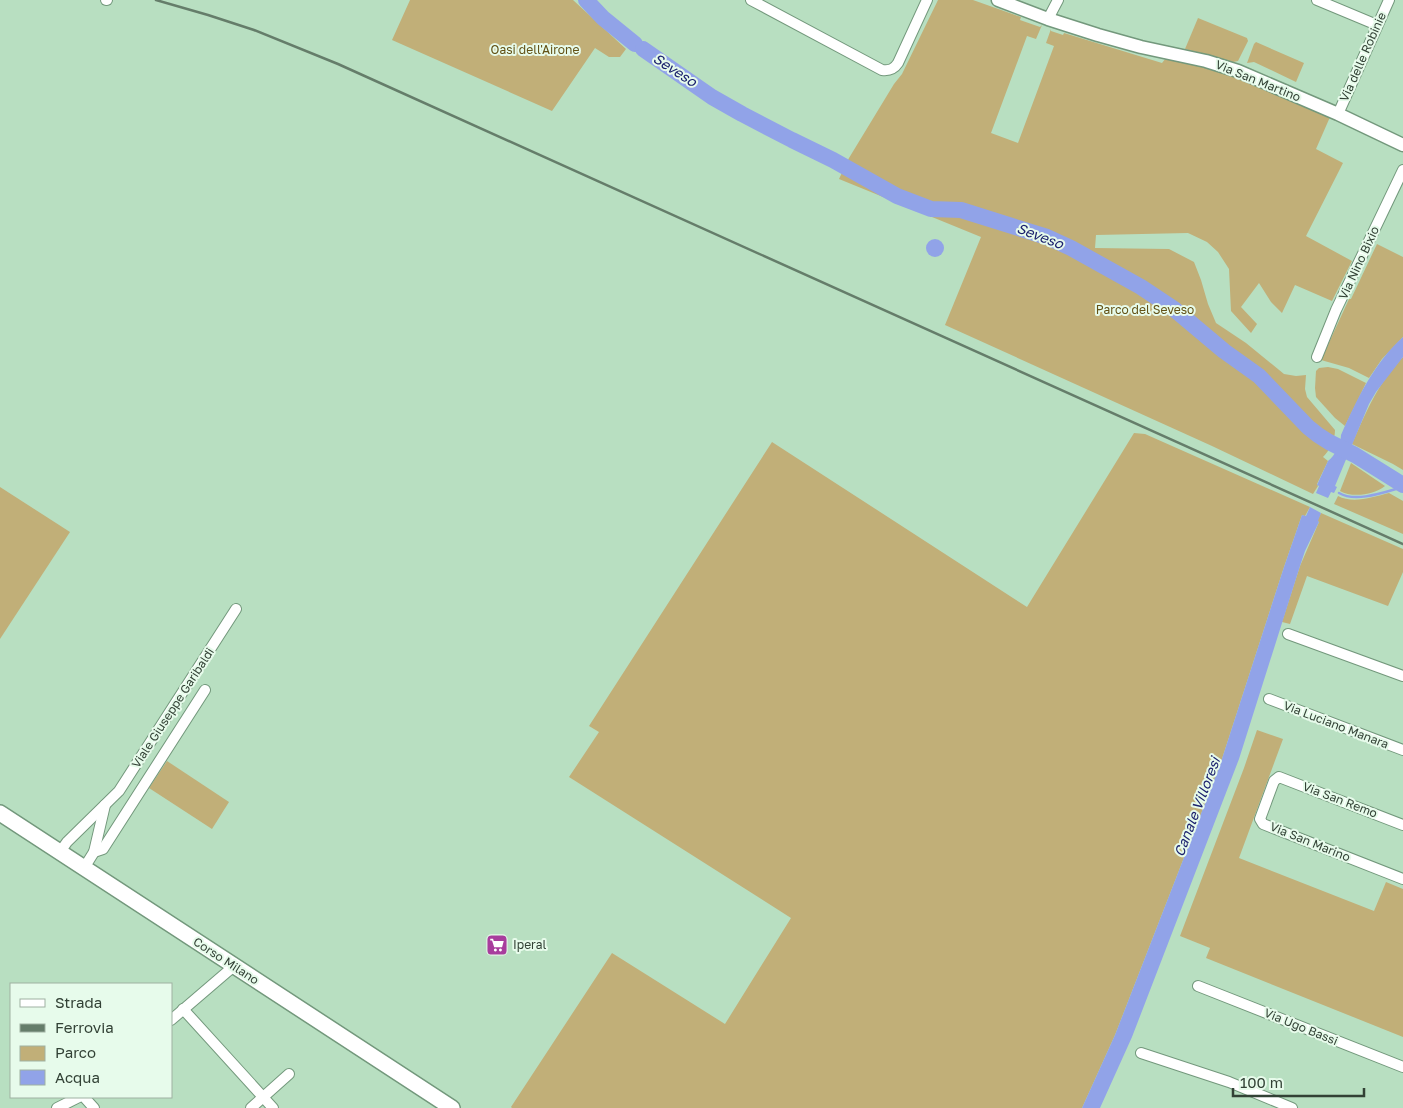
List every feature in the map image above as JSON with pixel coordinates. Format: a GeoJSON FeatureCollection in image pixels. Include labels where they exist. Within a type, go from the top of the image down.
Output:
{"type":"FeatureCollection","features":[{"type":"Feature","properties":{"kind":"main road","name":"Corso Milano"},"geometry":{"type":"LineString","coordinates":[[0,813],[452,1108]]}},
{"type":"Feature","properties":{"kind":"street"},"geometry":{"type":"LineString","coordinates":[[751,0],[882,70],[892,69],[898,63],[927,0]]}},
{"type":"Feature","properties":{"kind":"street","name":"Via San Martino"},"geometry":{"type":"LineString","coordinates":[[998,0],[1048,19],[1140,46],[1238,71],[1338,114],[1403,145]]}},
{"type":"Feature","properties":{"kind":"street"},"geometry":{"type":"LineString","coordinates":[[1048,19],[1058,0]]}},
{"type":"Feature","properties":{"kind":"street"},"geometry":{"type":"LineString","coordinates":[[1317,0],[1377,25]]}},
{"type":"Feature","properties":{"kind":"street","name":"Via delle Robinie"},"geometry":{"type":"LineString","coordinates":[[1338,114],[1389,0]]}},
{"type":"Feature","properties":{"kind":"street","name":"Via Nino Bixio"},"geometry":{"type":"LineString","coordinates":[[1317,357],[1336,310],[1403,170]]}},
{"type":"Feature","properties":{"kind":"street","name":"Viale Giuseppe Garibaldi"},"geometry":{"type":"LineString","coordinates":[[60,852],[67,842],[119,790],[236,609]]}},
{"type":"Feature","properties":{"kind":"street"},"geometry":{"type":"LineString","coordinates":[[1288,634],[1403,676]]}},
{"type":"Feature","properties":{"kind":"street","name":"Viale Giuseppe Garibaldi"},"geometry":{"type":"LineString","coordinates":[[94,852],[103,849],[205,690]]}},
{"type":"Feature","properties":{"kind":"street","name":"Via Luciano Manara"},"geometry":{"type":"LineString","coordinates":[[1270,699],[1403,750]]}},
{"type":"Feature","properties":{"kind":"street","name":"Via San Remo"},"geometry":{"type":"LineString","coordinates":[[1276,778],[1403,825]]}},
{"type":"Feature","properties":{"kind":"street","name":"Via San Marino"},"geometry":{"type":"LineString","coordinates":[[1276,778],[1260,817],[1263,824],[1403,879]]}},
{"type":"Feature","properties":{"kind":"street","name":"Viale Giuseppe Garibaldi"},"geometry":{"type":"LineString","coordinates":[[84,868],[94,852],[106,804]]}},
{"type":"Feature","properties":{"kind":"street"},"geometry":{"type":"LineString","coordinates":[[172,1019],[234,966]]}},
{"type":"Feature","properties":{"kind":"street","name":"Via Ugo Bassi"},"geometry":{"type":"LineString","coordinates":[[1198,986],[1403,1067]]}},
{"type":"Feature","properties":{"kind":"street"},"geometry":{"type":"LineString","coordinates":[[183,1009],[273,1108]]}},
{"type":"Feature","properties":{"kind":"street"},"geometry":{"type":"LineString","coordinates":[[1140,1053],[1229,1082],[1292,1108]]}},
{"type":"Feature","properties":{"kind":"street"},"geometry":{"type":"LineString","coordinates":[[251,1108],[289,1074]]}},
{"type":"Feature","properties":{"kind":"street"},"geometry":{"type":"LineString","coordinates":[[57,1108],[77,1098]]}},
{"type":"Feature","properties":{"kind":"street"},"geometry":{"type":"LineString","coordinates":[[85,1098],[94,1108]]}},
{"type":"Feature","properties":{"kind":"green space","name":"Oasi dell'Airone"},"geometry":{"type":"Polygon","coordinates":[[[410,0],[573,0],[626,49],[620,57],[609,57],[595,48],[552,111],[392,40],[410,0]]]}},
{"type":"Feature","properties":{"kind":"green space","name":"Parco del Seveso"},"geometry":{"type":"Polygon","coordinates":[[[938,0],[973,0],[1021,17],[1020,20],[1040,27],[1042,25],[1036,39],[1027,36],[991,133],[1018,143],[1054,46],[1046,43],[1051,29],[1051,31],[1063,35],[1064,33],[1162,63],[1166,58],[1226,73],[1330,117],[1316,149],[1343,163],[1306,236],[1352,261],[1332,301],[1295,285],[1282,313],[1271,302],[1259,283],[1241,307],[1257,324],[1251,333],[1231,311],[1229,269],[1218,252],[1207,242],[1188,233],[1096,235],[1095,248],[1169,249],[1194,262],[1216,323],[1246,343],[1284,374],[1306,375],[1305,389],[1307,397],[1335,430],[1332,445],[1323,457],[1328,461],[1313,494],[945,325],[981,237],[839,179],[849,158],[902,74],[938,0]]]}},
{"type":"Feature","properties":{"kind":"green space"},"geometry":{"type":"Polygon","coordinates":[[[1198,18],[1247,38],[1248,41],[1238,61],[1233,62],[1185,49],[1198,18]]]}},
{"type":"Feature","properties":{"kind":"green space"},"geometry":{"type":"Polygon","coordinates":[[[1256,42],[1304,63],[1296,82],[1254,62],[1247,63],[1256,42]]]}},
{"type":"Feature","properties":{"kind":"green space"},"geometry":{"type":"Polygon","coordinates":[[[1377,244],[1403,257],[1403,337],[1382,359],[1369,378],[1349,368],[1321,360],[1377,244]]]}},
{"type":"Feature","properties":{"kind":"green space"},"geometry":{"type":"Polygon","coordinates":[[[1403,357],[1403,470],[1352,444],[1379,388],[1403,357]]]}},
{"type":"Feature","properties":{"kind":"green space"},"geometry":{"type":"Polygon","coordinates":[[[1319,368],[1338,369],[1366,383],[1345,426],[1316,397],[1316,371],[1319,368]]]}},
{"type":"Feature","properties":{"kind":"green space"},"geometry":{"type":"Polygon","coordinates":[[[1134,433],[1145,434],[1310,507],[1305,516],[1302,515],[1220,765],[1115,1035],[1082,1108],[512,1108],[612,953],[725,1024],[791,918],[569,777],[599,732],[589,726],[772,442],[1027,607],[1134,433]]]}},
{"type":"Feature","properties":{"kind":"green space"},"geometry":{"type":"Polygon","coordinates":[[[1351,463],[1385,486],[1375,492],[1357,495],[1340,491],[1351,463]]]}},
{"type":"Feature","properties":{"kind":"green space"},"geometry":{"type":"Polygon","coordinates":[[[0,487],[70,532],[0,639],[0,487]]]}},
{"type":"Feature","properties":{"kind":"green space"},"geometry":{"type":"Polygon","coordinates":[[[1389,493],[1403,501],[1403,534],[1334,504],[1338,496],[1357,500],[1389,493]]]}},
{"type":"Feature","properties":{"kind":"green space"},"geometry":{"type":"Polygon","coordinates":[[[1321,513],[1403,549],[1403,572],[1388,606],[1307,576],[1290,624],[1282,622],[1300,566],[1321,513]]]}},
{"type":"Feature","properties":{"kind":"green space"},"geometry":{"type":"Polygon","coordinates":[[[1257,730],[1283,739],[1239,858],[1374,911],[1386,882],[1403,889],[1403,1037],[1206,958],[1210,948],[1180,936],[1257,730]]]}},
{"type":"Feature","properties":{"kind":"green space"},"geometry":{"type":"Polygon","coordinates":[[[167,761],[229,802],[212,829],[149,788],[167,761]]]}},
{"type":"Feature","properties":{"kind":"water"},"geometry":{"type":"Polygon","coordinates":[[[935,239],[941,242],[944,248],[941,254],[935,257],[929,254],[926,248],[929,242],[935,239]]]}},
{"type":"Feature","properties":{"kind":"water"},"geometry":{"type":"Polygon","coordinates":[[[1403,337],[1403,357],[1369,404],[1335,486],[1337,487],[1334,493],[1331,492],[1328,498],[1316,493],[1319,486],[1317,485],[1328,461],[1337,449],[1353,408],[1367,382],[1383,358],[1403,337]]]}},
{"type":"Feature","properties":{"kind":"water","name":"Canale Villoresi"},"geometry":{"type":"Polygon","coordinates":[[[1310,507],[1321,513],[1319,522],[1305,551],[1239,759],[1132,1037],[1100,1108],[1082,1108],[1115,1035],[1220,765],[1302,515],[1306,516],[1310,507]]]}},
{"type":"Feature","properties":{"kind":"waterway","name":"Seveso"},"geometry":{"type":"LineString","coordinates":[[586,0],[603,18],[635,44]]}},
{"type":"Feature","properties":{"kind":"waterway","name":"Seveso"},"geometry":{"type":"LineString","coordinates":[[643,49],[712,97],[833,160],[897,196],[931,209],[961,210],[1047,237],[1071,248],[1141,287],[1174,309],[1224,351],[1259,376],[1318,435],[1355,455],[1403,485]]}},
{"type":"Feature","properties":{"kind":"waterway"},"geometry":{"type":"LineString","coordinates":[[1339,493],[1346,496],[1362,497],[1403,487]]}},
{"type":"Feature","properties":{"kind":"railway"},"geometry":{"type":"LineString","coordinates":[[156,0],[254,30],[338,64],[1403,544]]}},
{"type":"Feature","properties":{"kind":"place","name":"Iperal"},"geometry":{"type":"Point","coordinates":[497,945]}}]}
